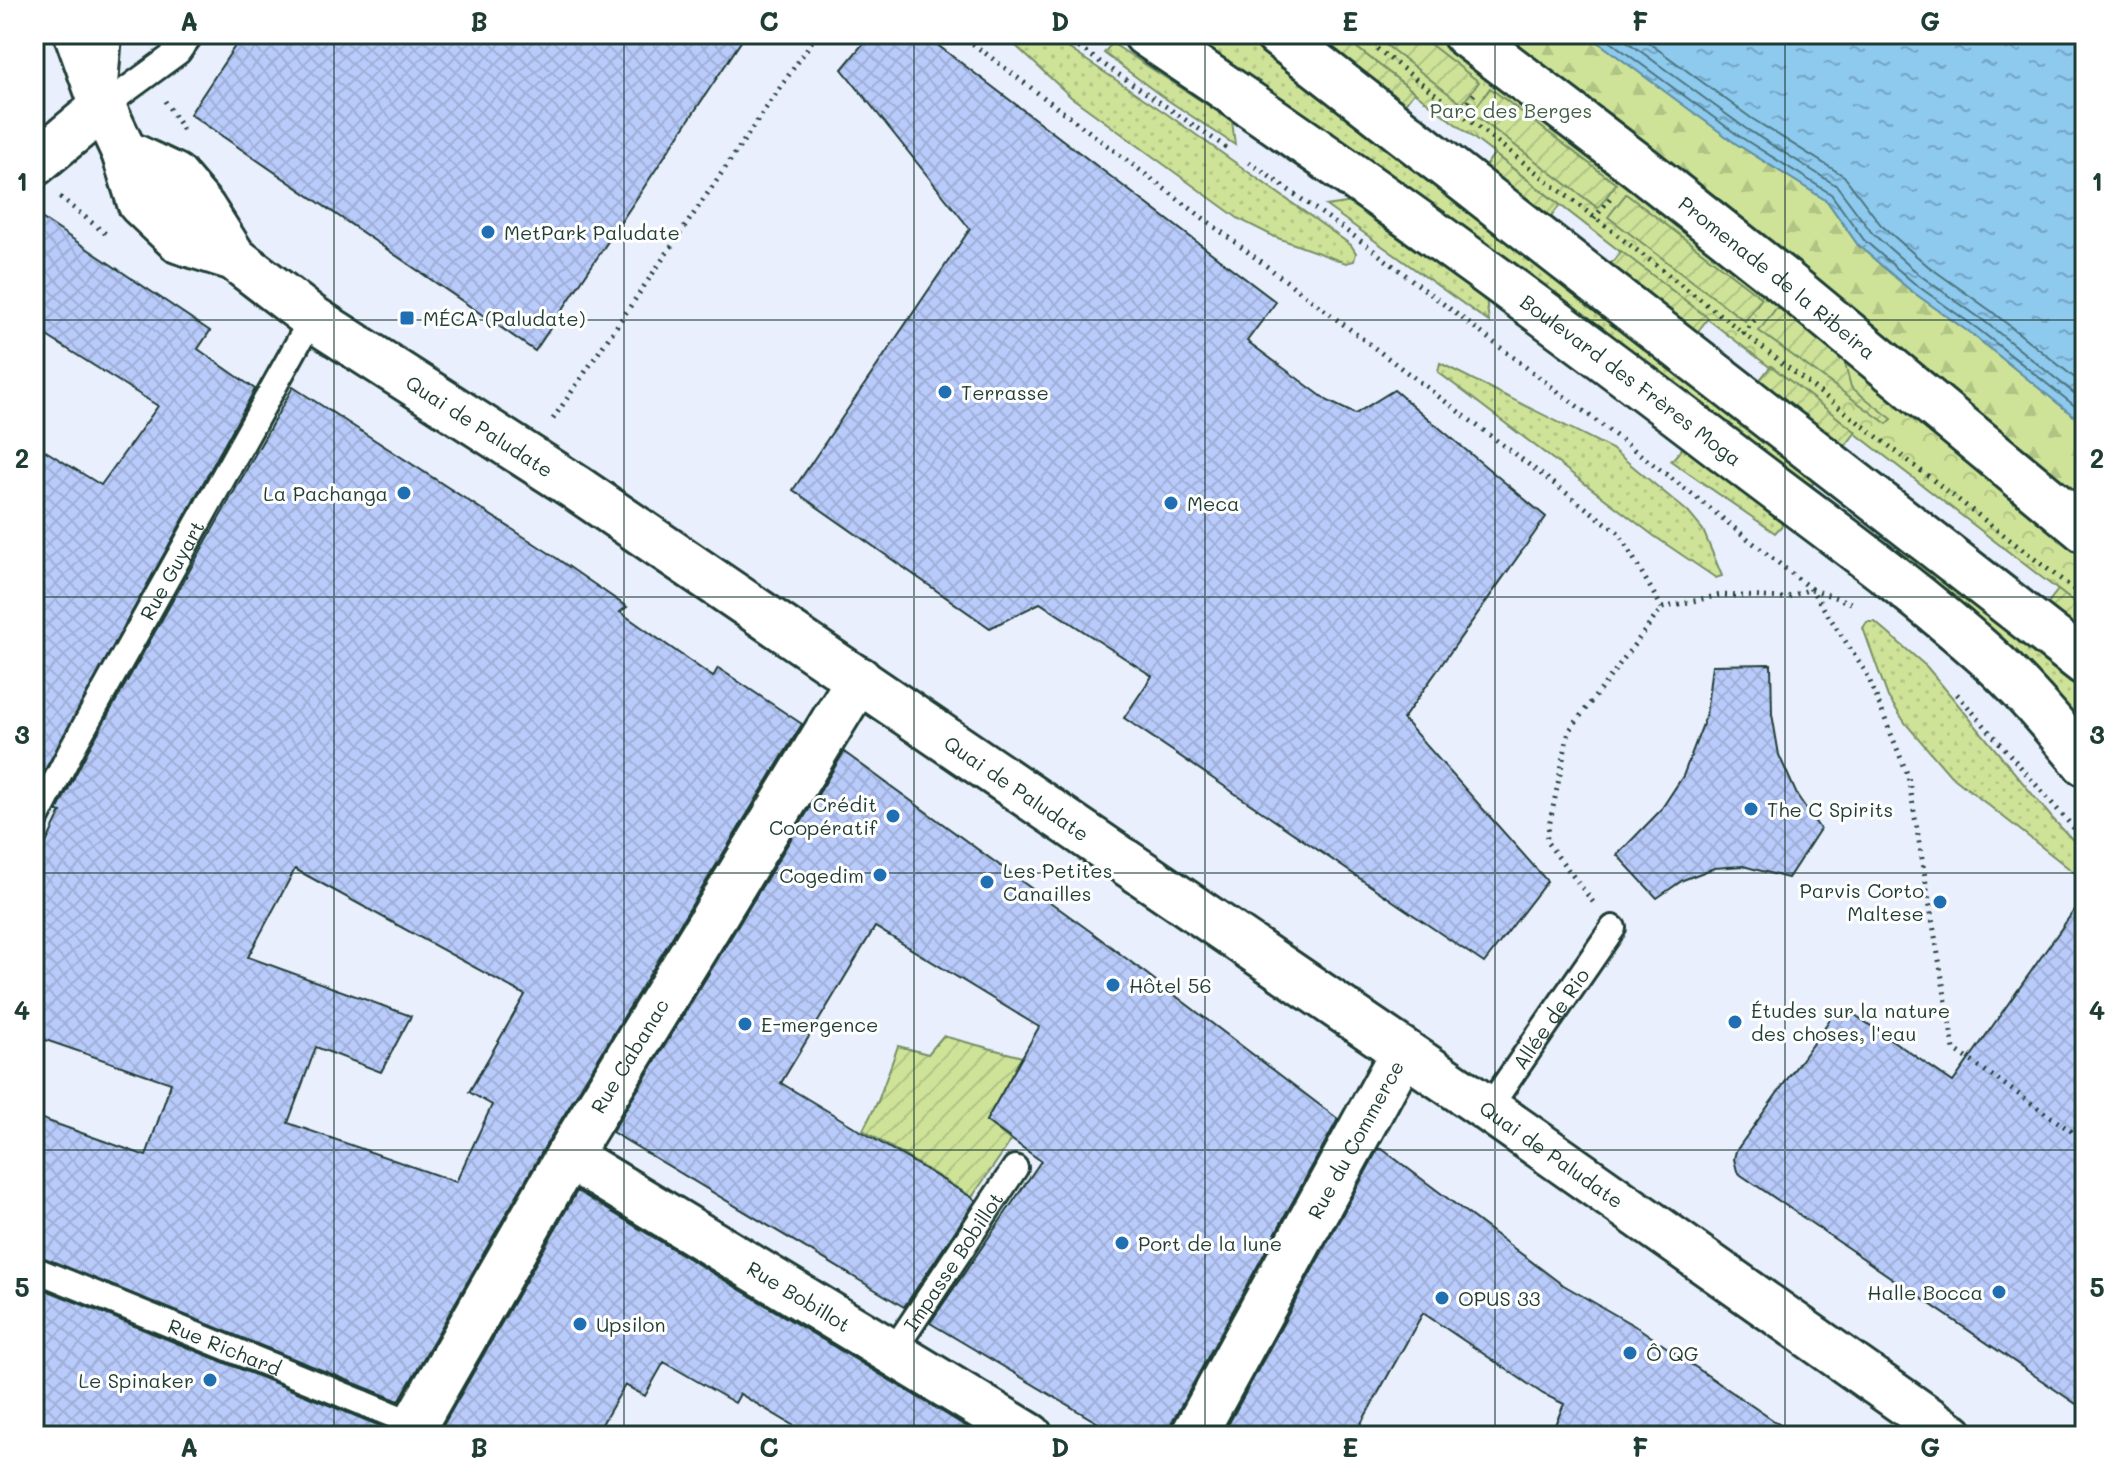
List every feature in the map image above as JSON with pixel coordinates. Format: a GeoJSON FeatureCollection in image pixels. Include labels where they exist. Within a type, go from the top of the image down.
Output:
{"type":"FeatureCollection","features":[{"type":"Feature","properties":{"kind":"street","name":"Quai de Paludate"},"geometry":{"type":"LineString","coordinates":[[77,34],[103,107],[124,152],[175,176],[203,209],[234,258],[312,318],[528,456],[859,679],[1488,1109],[1952,1436]]}},
{"type":"Feature","properties":{"kind":"street","name":"Boulevard des Frères Moga"},"geometry":{"type":"LineString","coordinates":[[1146,34],[1555,320],[1882,570],[1989,657],[2035,704],[2085,763]]}},
{"type":"Feature","properties":{"kind":"street"},"geometry":{"type":"LineString","coordinates":[[1277,34],[2085,663]]}},
{"type":"Feature","properties":{"kind":"street","name":"Promenade de la Ribeira"},"geometry":{"type":"LineString","coordinates":[[1465,34],[1784,281],[2085,530]]}},
{"type":"Feature","properties":{"kind":"street"},"geometry":{"type":"LineString","coordinates":[[45,179],[103,107]]}},
{"type":"Feature","properties":{"kind":"street","name":"Rue Cabanac"},"geometry":{"type":"LineString","coordinates":[[411,1430],[568,1156],[859,679]]}},
{"type":"Feature","properties":{"kind":"street","name":"Rue du Commerce"},"geometry":{"type":"LineString","coordinates":[[1193,1436],[1403,1052]]}},
{"type":"Feature","properties":{"kind":"street","name":"Rue Bobillot"},"geometry":{"type":"LineString","coordinates":[[568,1156],[1030,1436]]}},
{"type":"Feature","properties":{"kind":"lane"},"geometry":{"type":"LineString","coordinates":[[103,107],[109,34]]}},
{"type":"Feature","properties":{"kind":"lane"},"geometry":{"type":"LineString","coordinates":[[103,107],[178,52],[191,34]]}},
{"type":"Feature","properties":{"kind":"lane","name":"Rue Guyart"},"geometry":{"type":"LineString","coordinates":[[34,823],[312,318]]}},
{"type":"Feature","properties":{"kind":"lane","name":"Allée de Rio"},"geometry":{"type":"LineString","coordinates":[[1488,1109],[1613,928]]}},
{"type":"Feature","properties":{"kind":"lane","name":"Impasse Bobillot"},"geometry":{"type":"LineString","coordinates":[[892,1353],[1015,1168]]}},
{"type":"Feature","properties":{"kind":"lane","name":"Rue Richard"},"geometry":{"type":"LineString","coordinates":[[34,1269],[411,1430]]}},
{"type":"Feature","properties":{"kind":"path"},"geometry":{"type":"LineString","coordinates":[[528,456],[817,34]]}},
{"type":"Feature","properties":{"kind":"path"},"geometry":{"type":"LineString","coordinates":[[960,34],[1619,533],[1662,608]]}},
{"type":"Feature","properties":{"kind":"path"},"geometry":{"type":"LineString","coordinates":[[1059,34],[1365,244],[1811,589],[1867,674],[1908,776],[1954,1049],[2085,1141]]}},
{"type":"Feature","properties":{"kind":"path"},"geometry":{"type":"LineString","coordinates":[[1358,34],[2085,598]]}},
{"type":"Feature","properties":{"kind":"path"},"geometry":{"type":"LineString","coordinates":[[45,179],[102,231]]}},
{"type":"Feature","properties":{"kind":"path"},"geometry":{"type":"LineString","coordinates":[[1613,928],[1546,841],[1569,731],[1662,608],[1720,595],[1785,598],[1811,589],[1863,607]]}},
{"type":"Feature","properties":{"kind":"path"},"geometry":{"type":"LineString","coordinates":[[1956,692],[2085,841]]}},
{"type":"Feature","properties":{"kind":"green space"},"geometry":{"type":"Polygon","coordinates":[[[1003,34],[1047,34],[1167,114],[1351,245],[1356,253],[1354,261],[1346,263],[1275,237],[1239,219],[1071,97],[1003,34]]]}},
{"type":"Feature","properties":{"kind":"green space"},"geometry":{"type":"Polygon","coordinates":[[[1177,34],[1246,34],[1816,478],[1810,489],[1177,34]]]}},
{"type":"Feature","properties":{"kind":"green space"},"geometry":{"type":"Polygon","coordinates":[[[1318,34],[1339,34],[1414,92],[1403,106],[1314,38],[1318,34]]]}},
{"type":"Feature","properties":{"kind":"green space","name":"Parc des Berges"},"geometry":{"type":"Polygon","coordinates":[[[1339,34],[1484,34],[2085,507],[2085,611],[1339,34]]]}},
{"type":"Feature","properties":{"kind":"green space"},"geometry":{"type":"Polygon","coordinates":[[[1372,34],[1417,34],[1479,82],[1462,104],[1372,34]]]}},
{"type":"Feature","properties":{"kind":"green space"},"geometry":{"type":"Polygon","coordinates":[[[1484,34],[1587,34],[1735,143],[1827,201],[1858,245],[1910,290],[1973,335],[2085,425],[2085,507],[1484,34]]]}},
{"type":"Feature","properties":{"kind":"green space"},"geometry":{"type":"Polygon","coordinates":[[[1112,43],[1232,121],[1235,145],[1104,53],[1112,43]]]}},
{"type":"Feature","properties":{"kind":"green space"},"geometry":{"type":"Polygon","coordinates":[[[1490,88],[1616,184],[1598,208],[1472,113],[1490,88]]]}},
{"type":"Feature","properties":{"kind":"green space"},"geometry":{"type":"Polygon","coordinates":[[[1494,154],[1560,205],[1548,221],[1483,169],[1494,154]]]}},
{"type":"Feature","properties":{"kind":"green space"},"geometry":{"type":"Polygon","coordinates":[[[1626,194],[1762,298],[1745,321],[1608,217],[1626,194]]]}},
{"type":"Feature","properties":{"kind":"green space"},"geometry":{"type":"Polygon","coordinates":[[[1353,202],[1486,297],[1489,322],[1326,206],[1353,202]]]}},
{"type":"Feature","properties":{"kind":"green space"},"geometry":{"type":"Polygon","coordinates":[[[1621,251],[1708,318],[1695,335],[1608,267],[1621,251]]]}},
{"type":"Feature","properties":{"kind":"green space"},"geometry":{"type":"Polygon","coordinates":[[[1777,307],[1843,356],[1851,387],[1892,419],[1887,424],[1759,331],[1777,307]]]}},
{"type":"Feature","properties":{"kind":"green space"},"geometry":{"type":"Polygon","coordinates":[[[1440,363],[1612,449],[1688,512],[1703,530],[1722,576],[1716,578],[1654,536],[1438,372],[1440,363]]]}},
{"type":"Feature","properties":{"kind":"green space"},"geometry":{"type":"Polygon","coordinates":[[[1771,366],[1856,432],[1843,449],[1758,382],[1771,366]]]}},
{"type":"Feature","properties":{"kind":"green space"},"geometry":{"type":"Polygon","coordinates":[[[1687,443],[1785,522],[1775,533],[1671,461],[1687,443]]]}},
{"type":"Feature","properties":{"kind":"green space"},"geometry":{"type":"Polygon","coordinates":[[[1903,545],[2085,687],[2085,734],[1895,556],[1903,545]]]}},
{"type":"Feature","properties":{"kind":"green space"},"geometry":{"type":"Polygon","coordinates":[[[2058,590],[2085,611],[2085,634],[2047,604],[2058,590]]]}},
{"type":"Feature","properties":{"kind":"green space"},"geometry":{"type":"Polygon","coordinates":[[[1867,622],[1875,622],[1927,667],[2052,818],[2085,853],[2085,881],[1950,775],[1906,724],[1888,697],[1863,628],[1867,622]]]}},
{"type":"Feature","properties":{"kind":"green space"},"geometry":{"type":"Polygon","coordinates":[[[943,1036],[1022,1057],[986,1121],[1011,1141],[972,1197],[863,1130],[878,1101],[898,1046],[928,1054],[943,1036]]]}},
{"type":"Feature","properties":{"kind":"water"},"geometry":{"type":"Polygon","coordinates":[[[1587,34],[2085,34],[2085,425],[1973,335],[1910,290],[1858,245],[1827,201],[1735,143],[1587,34]]]}},
{"type":"Feature","properties":{"kind":"building","name":"MetPark Paludate"},"geometry":{"type":"Polygon","coordinates":[[[243,34],[746,34],[535,351],[190,114],[243,34]]]}},
{"type":"Feature","properties":{"kind":"building","name":"Meca"},"geometry":{"type":"Polygon","coordinates":[[[871,34],[923,34],[1276,302],[1247,341],[1328,401],[1355,414],[1394,390],[1546,517],[1403,719],[1547,881],[1484,963],[1124,718],[1152,676],[1040,603],[990,628],[793,490],[970,229],[842,69],[871,34]]]}},
{"type":"Feature","properties":{"kind":"building"},"geometry":{"type":"Polygon","coordinates":[[[34,213],[210,331],[198,349],[255,389],[34,790],[34,444],[101,485],[158,406],[34,328],[34,213]]]}},
{"type":"Feature","properties":{"kind":"building"},"geometry":{"type":"Polygon","coordinates":[[[293,387],[549,553],[627,607],[620,612],[713,677],[718,668],[802,724],[547,1143],[399,1401],[34,1254],[34,1116],[146,1156],[171,1083],[34,1036],[34,868],[61,812],[57,811],[293,387]],[[295,869],[248,957],[411,1016],[381,1072],[316,1047],[288,1123],[456,1182],[492,1105],[469,1092],[525,995],[295,869]]]}},
{"type":"Feature","properties":{"kind":"building"},"geometry":{"type":"Polygon","coordinates":[[[1771,664],[1772,714],[1779,755],[1797,795],[1820,829],[1788,878],[1743,866],[1714,868],[1683,880],[1657,898],[1617,855],[1660,811],[1683,776],[1706,716],[1712,665],[1771,664]]]}},
{"type":"Feature","properties":{"kind":"building"},"geometry":{"type":"Polygon","coordinates":[[[844,752],[1094,934],[1338,1119],[1171,1424],[1168,1436],[1120,1436],[930,1323],[1041,1161],[986,1121],[1039,1027],[875,927],[781,1083],[976,1200],[904,1307],[612,1132],[844,752]]]}},
{"type":"Feature","properties":{"kind":"building","name":"Halle Bocca"},"geometry":{"type":"Polygon","coordinates":[[[2085,895],[2085,1410],[1741,1175],[1734,1159],[1736,1151],[1833,1015],[1852,1013],[1953,1082],[2085,895]]]}},
{"type":"Feature","properties":{"kind":"building","name":"OPUS 33"},"geometry":{"type":"Polygon","coordinates":[[[1378,1149],[1560,1283],[1640,1329],[1796,1436],[1550,1436],[1564,1404],[1543,1394],[1423,1313],[1354,1436],[1222,1436],[1378,1149]]]}},
{"type":"Feature","properties":{"kind":"building"},"geometry":{"type":"Polygon","coordinates":[[[577,1191],[982,1436],[811,1436],[740,1394],[735,1403],[664,1362],[645,1396],[625,1385],[595,1436],[437,1436],[577,1191]]]}},
{"type":"Feature","properties":{"kind":"building"},"geometry":{"type":"Polygon","coordinates":[[[34,1285],[385,1428],[383,1436],[34,1436],[34,1285]]]}},
{"type":"Feature","properties":{"kind":"place","name":"MetPark Paludate"},"geometry":{"type":"Point","coordinates":[488,232]}},
{"type":"Feature","properties":{"kind":"place","name":"MÉCA (Paludate)"},"geometry":{"type":"Point","coordinates":[407,318]}},
{"type":"Feature","properties":{"kind":"place","name":"Terrasse"},"geometry":{"type":"Point","coordinates":[945,392]}},
{"type":"Feature","properties":{"kind":"place","name":"La Pachanga"},"geometry":{"type":"Point","coordinates":[404,493]}},
{"type":"Feature","properties":{"kind":"place","name":"Meca"},"geometry":{"type":"Point","coordinates":[1171,503]}},
{"type":"Feature","properties":{"kind":"place","name":"The C Spirits"},"geometry":{"type":"Point","coordinates":[1751,809]}},
{"type":"Feature","properties":{"kind":"place","name":"Crédit Coopératif"},"geometry":{"type":"Point","coordinates":[893,816]}},
{"type":"Feature","properties":{"kind":"place","name":"Cogedim"},"geometry":{"type":"Point","coordinates":[880,875]}},
{"type":"Feature","properties":{"kind":"place","name":"Les Petites Canailles"},"geometry":{"type":"Point","coordinates":[987,882]}},
{"type":"Feature","properties":{"kind":"place","name":"Parvis Corto Maltese"},"geometry":{"type":"Point","coordinates":[1940,902]}},
{"type":"Feature","properties":{"kind":"place","name":"Hôtel 56"},"geometry":{"type":"Point","coordinates":[1113,985]}},
{"type":"Feature","properties":{"kind":"place","name":"Études sur la nature des choses, l'eau"},"geometry":{"type":"Point","coordinates":[1735,1022]}},
{"type":"Feature","properties":{"kind":"place","name":"E-mergence"},"geometry":{"type":"Point","coordinates":[745,1024]}},
{"type":"Feature","properties":{"kind":"place","name":"Port de la lune"},"geometry":{"type":"Point","coordinates":[1122,1243]}},
{"type":"Feature","properties":{"kind":"place","name":"Halle Bocca"},"geometry":{"type":"Point","coordinates":[1999,1292]}},
{"type":"Feature","properties":{"kind":"place","name":"OPUS 33"},"geometry":{"type":"Point","coordinates":[1442,1298]}},
{"type":"Feature","properties":{"kind":"place","name":"Upsilon"},"geometry":{"type":"Point","coordinates":[580,1324]}},
{"type":"Feature","properties":{"kind":"place","name":"Ô QG"},"geometry":{"type":"Point","coordinates":[1630,1353]}},
{"type":"Feature","properties":{"kind":"place","name":"Le Spinaker"},"geometry":{"type":"Point","coordinates":[210,1380]}}]}
